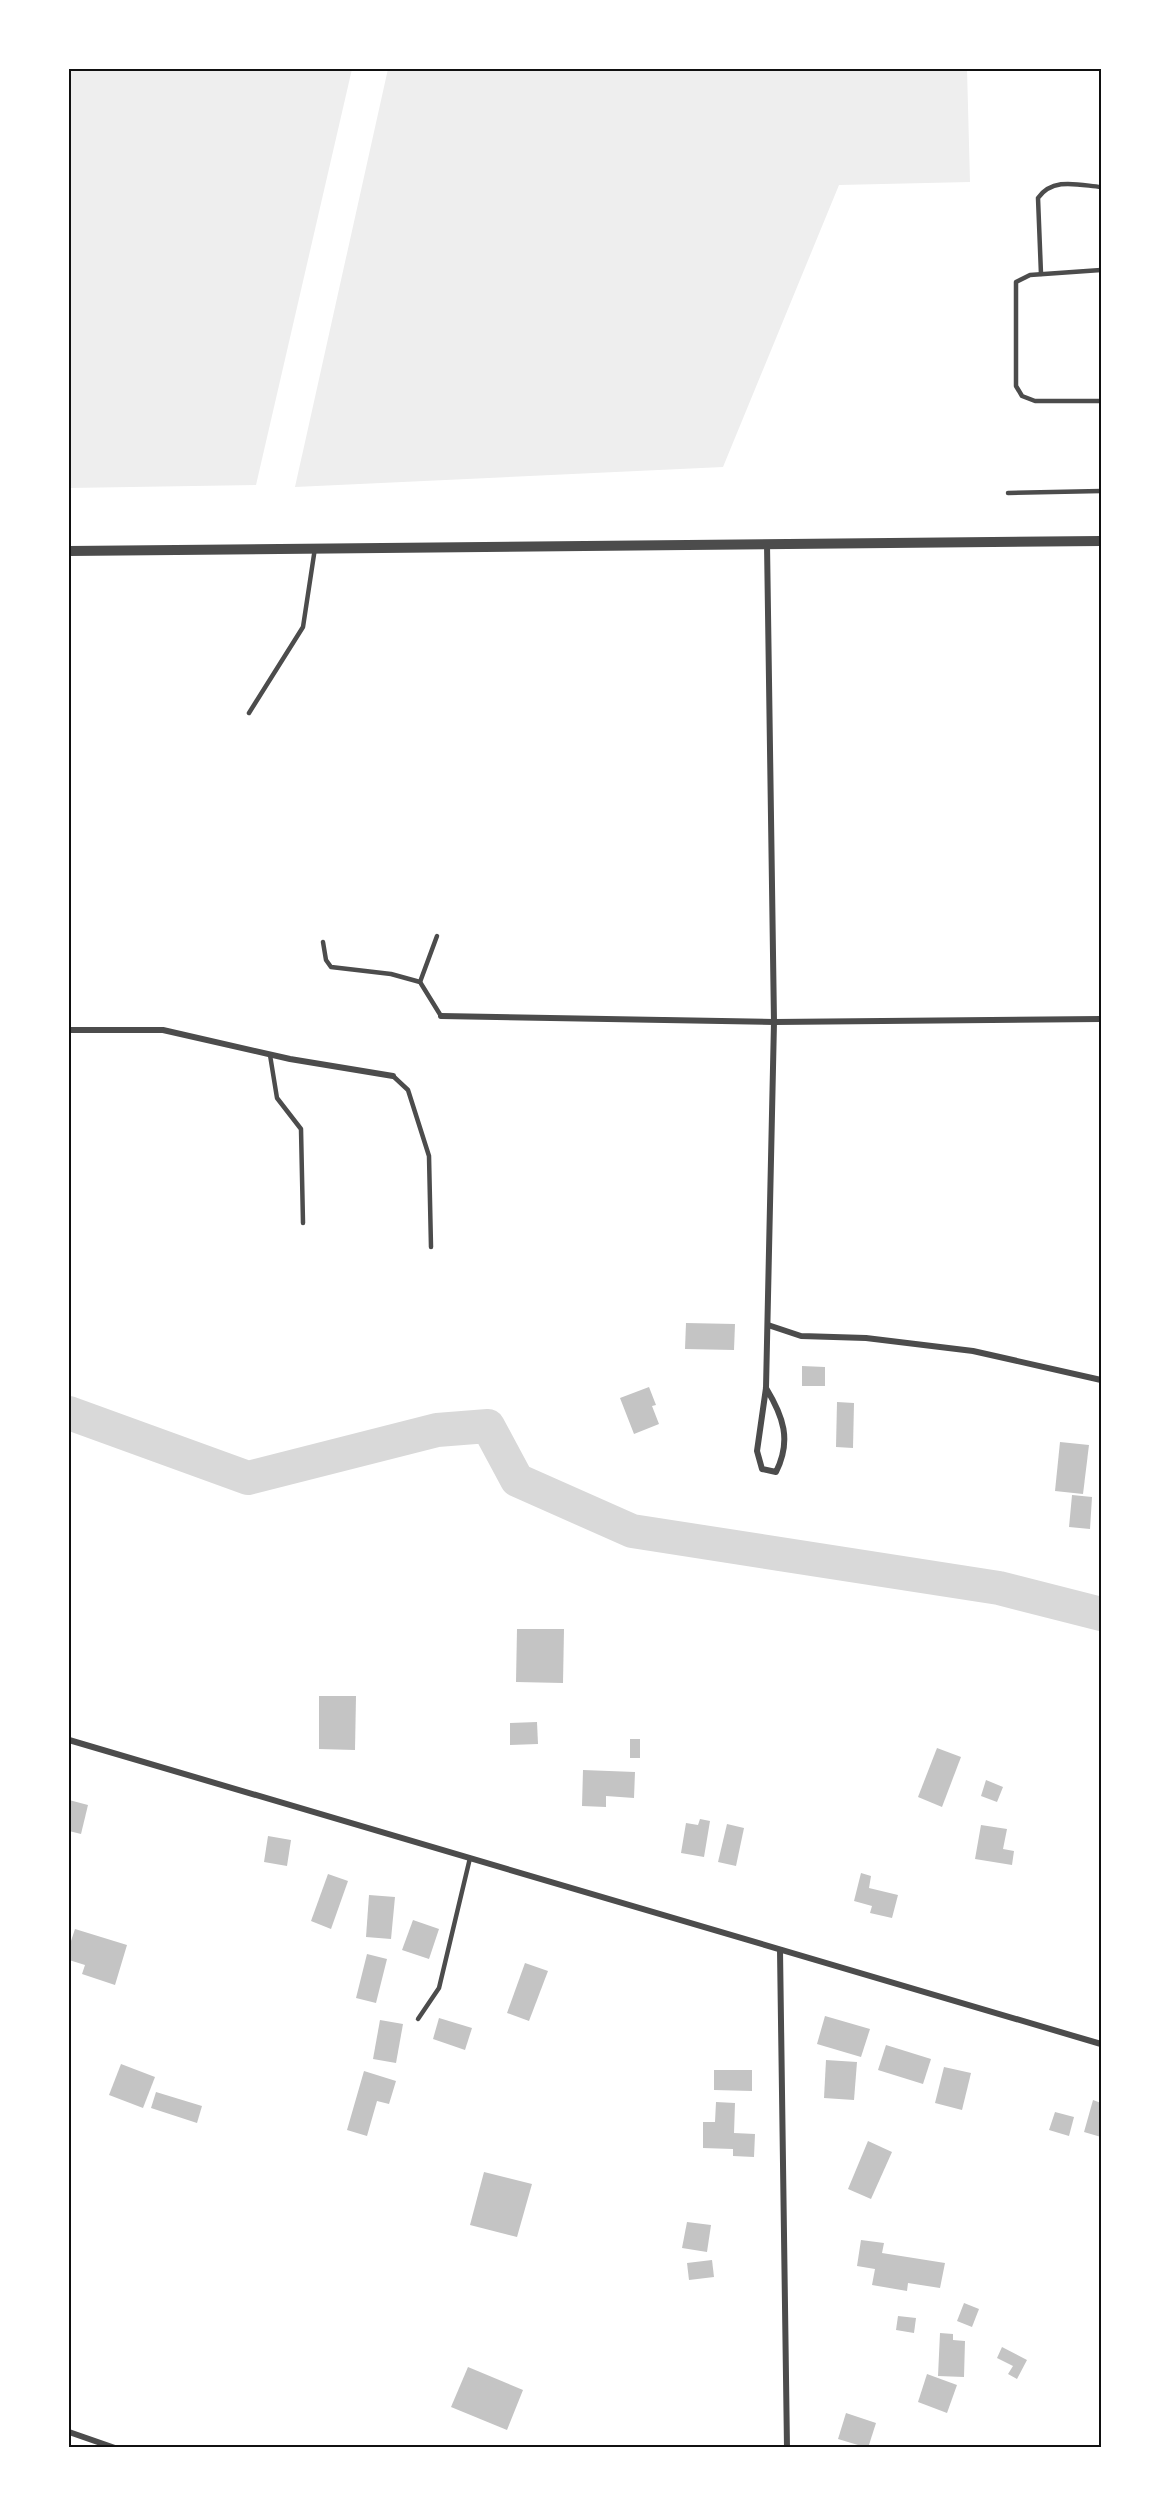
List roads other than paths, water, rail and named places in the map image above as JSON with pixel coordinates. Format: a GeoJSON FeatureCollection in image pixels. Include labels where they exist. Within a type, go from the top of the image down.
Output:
{"type":"FeatureCollection","features":[{"type":"Feature","properties":{"kind":"street"},"geometry":{"type":"LineString","coordinates":[[69,551],[1101,541]]}},
{"type":"Feature","properties":{"kind":"street"},"geometry":{"type":"LineString","coordinates":[[766,543],[774,1022],[766,1388],[757,1451],[762,1469],[776,1472],[783,1459],[785,1438],[780,1412],[766,1388]]}},
{"type":"Feature","properties":{"kind":"street"},"geometry":{"type":"LineString","coordinates":[[441,1016],[774,1022],[1101,1019]]}},
{"type":"Feature","properties":{"kind":"street"},"geometry":{"type":"LineString","coordinates":[[69,1030],[163,1030],[270,1055],[393,1076]]}},
{"type":"Feature","properties":{"kind":"street"},"geometry":{"type":"LineString","coordinates":[[768,1325],[801,1336],[866,1338],[972,1351],[1101,1380]]}},
{"type":"Feature","properties":{"kind":"street"},"geometry":{"type":"LineString","coordinates":[[69,1740],[1101,2044]]}},
{"type":"Feature","properties":{"kind":"street"},"geometry":{"type":"LineString","coordinates":[[780,1950],[787,2448]]}},
{"type":"Feature","properties":{"kind":"street"},"geometry":{"type":"LineString","coordinates":[[69,2432],[115,2448]]}},
{"type":"Feature","properties":{"kind":"lane"},"geometry":{"type":"LineString","coordinates":[[1041,274],[1038,198],[1045,189],[1057,183],[1101,187]]}},
{"type":"Feature","properties":{"kind":"lane"},"geometry":{"type":"LineString","coordinates":[[1101,270],[1030,275],[1016,282],[1016,386],[1022,396],[1035,401],[1101,401]]}},
{"type":"Feature","properties":{"kind":"lane"},"geometry":{"type":"LineString","coordinates":[[1008,493],[1101,491]]}},
{"type":"Feature","properties":{"kind":"lane"},"geometry":{"type":"LineString","coordinates":[[249,713],[303,627],[315,548]]}},
{"type":"Feature","properties":{"kind":"lane"},"geometry":{"type":"LineString","coordinates":[[420,982],[437,936]]}},
{"type":"Feature","properties":{"kind":"lane"},"geometry":{"type":"LineString","coordinates":[[323,942],[326,960],[331,967],[391,974],[420,982],[441,1016]]}},
{"type":"Feature","properties":{"kind":"lane"},"geometry":{"type":"LineString","coordinates":[[270,1055],[277,1098],[301,1129],[303,1223]]}},
{"type":"Feature","properties":{"kind":"lane"},"geometry":{"type":"LineString","coordinates":[[393,1076],[408,1090],[429,1156],[431,1246]]}},
{"type":"Feature","properties":{"kind":"lane"},"geometry":{"type":"LineString","coordinates":[[418,2019],[439,1988],[470,1858]]}},
{"type":"Feature","properties":{"kind":"waterway"},"geometry":{"type":"LineString","coordinates":[[69,1413],[248,1478],[437,1430],[488,1426],[517,1480],[632,1531],[999,1588],[1101,1614]]}}]}
